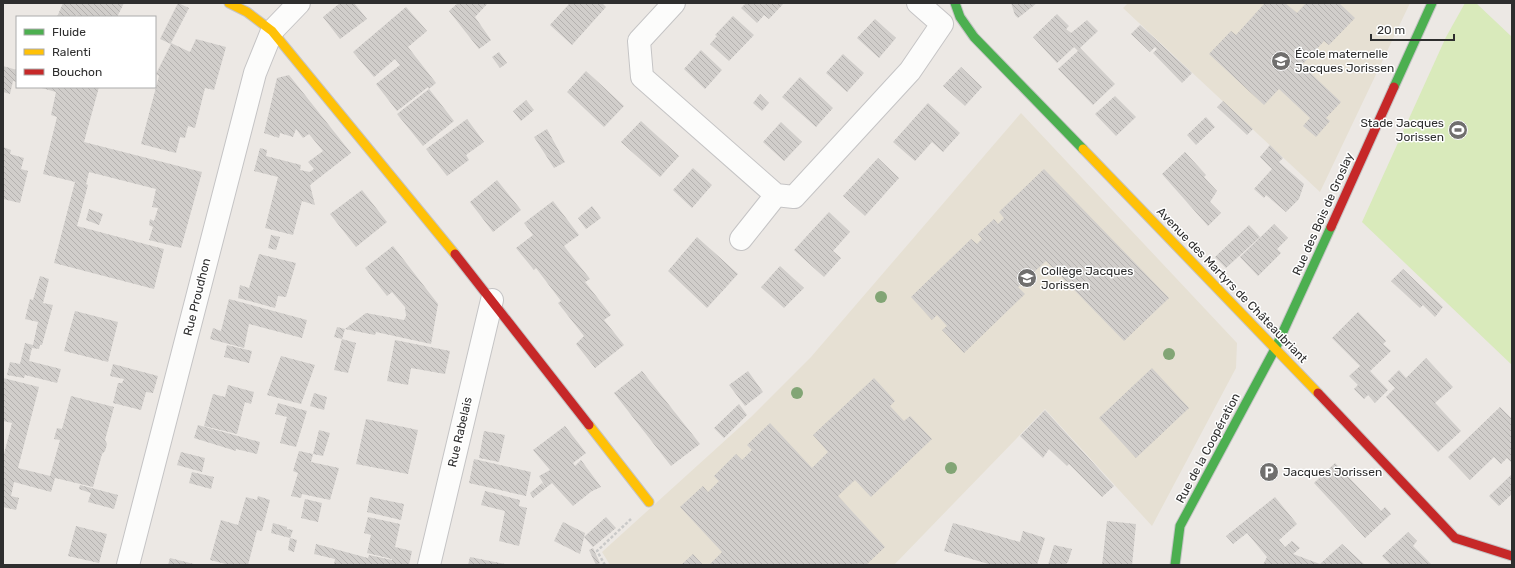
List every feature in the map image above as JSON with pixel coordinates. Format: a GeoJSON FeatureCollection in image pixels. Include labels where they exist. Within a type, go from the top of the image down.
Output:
{"type":"FeatureCollection","features":[{"type":"Feature","properties":{"kind":"street"},"geometry":{"type":"LineString","coordinates":[[229,3],[247,12],[272,31],[492,300],[649,502]]}},
{"type":"Feature","properties":{"kind":"street"},"geometry":{"type":"LineString","coordinates":[[272,31],[299,3]]}},
{"type":"Feature","properties":{"kind":"street"},"geometry":{"type":"LineString","coordinates":[[674,3],[639,41],[642,77],[776,195],[794,197],[910,72],[952,15],[918,3]]}},
{"type":"Feature","properties":{"kind":"street","name":"Rue des Bois de Groslay"},"geometry":{"type":"LineString","coordinates":[[1276,347],[1432,3]]}},
{"type":"Feature","properties":{"kind":"street","name":"Avenue des Martyrs de Châteaubriant"},"geometry":{"type":"LineString","coordinates":[[952,15],[1276,347],[1455,538],[1512,556]]}},
{"type":"Feature","properties":{"kind":"street","name":"Rue Proudhon"},"geometry":{"type":"LineString","coordinates":[[128,565],[255,73],[272,31]]}},
{"type":"Feature","properties":{"kind":"street"},"geometry":{"type":"LineString","coordinates":[[741,239],[776,195]]}},
{"type":"Feature","properties":{"kind":"street","name":"Rue Rabelais"},"geometry":{"type":"LineString","coordinates":[[429,565],[492,300]]}},
{"type":"Feature","properties":{"kind":"street","name":"Rue de la Coopération"},"geometry":{"type":"LineString","coordinates":[[1174,565],[1180,526],[1276,347]]}},
{"type":"Feature","properties":{"kind":"path"},"geometry":{"type":"LineString","coordinates":[[605,565],[597,552],[649,502]]}},
{"type":"Feature","properties":{"kind":"shaded area","name":"École maternelle Jacques Jorissen"},"geometry":{"type":"Polygon","coordinates":[[[1128,3],[1410,3],[1320,192],[1123,8],[1128,3]]]}},
{"type":"Feature","properties":{"kind":"shaded area","name":"Collège Jacques Jorissen"},"geometry":{"type":"Polygon","coordinates":[[[1021,113],[1237,343],[1236,368],[1152,526],[1045,409],[894,565],[610,565],[602,552],[751,417],[811,357],[1021,113]]]}},
{"type":"Feature","properties":{"kind":"green space","name":"Stade Jacques Jorissen"},"geometry":{"type":"Polygon","coordinates":[[[1465,3],[1476,3],[1512,37],[1512,365],[1362,222],[1446,37],[1465,3]]]}},
{"type":"Feature","properties":{"kind":"building"},"geometry":{"type":"Polygon","coordinates":[[[63,3],[124,3],[118,16],[57,16],[63,3]]]}},
{"type":"Feature","properties":{"kind":"building"},"geometry":{"type":"Polygon","coordinates":[[[178,3],[189,8],[171,43],[190,52],[196,39],[226,47],[214,90],[205,88],[195,128],[188,126],[185,138],[180,137],[176,153],[141,144],[159,76],[156,74],[171,44],[160,39],[178,3]]]}},
{"type":"Feature","properties":{"kind":"building"},"geometry":{"type":"Polygon","coordinates":[[[340,3],[354,3],[367,19],[340,39],[323,17],[340,3]]]}},
{"type":"Feature","properties":{"kind":"building"},"geometry":{"type":"Polygon","coordinates":[[[458,3],[488,3],[475,17],[491,40],[479,49],[449,11],[458,3]]]}},
{"type":"Feature","properties":{"kind":"building"},"geometry":{"type":"Polygon","coordinates":[[[570,3],[602,3],[606,7],[572,45],[550,25],[570,3]]]}},
{"type":"Feature","properties":{"kind":"building"},"geometry":{"type":"Polygon","coordinates":[[[746,3],[784,3],[769,19],[764,15],[757,23],[741,8],[746,3]]]}},
{"type":"Feature","properties":{"kind":"building"},"geometry":{"type":"Polygon","coordinates":[[[1011,3],[1037,3],[1018,18],[1015,15],[1011,3]]]}},
{"type":"Feature","properties":{"kind":"building"},"geometry":{"type":"Polygon","coordinates":[[[1263,3],[1285,3],[1297,13],[1306,3],[1339,3],[1355,18],[1329,45],[1324,41],[1302,65],[1341,102],[1326,118],[1330,121],[1316,137],[1303,126],[1310,118],[1279,89],[1264,105],[1209,54],[1231,31],[1236,35],[1264,4],[1263,3]]]}},
{"type":"Feature","properties":{"kind":"building"},"geometry":{"type":"Polygon","coordinates":[[[406,7],[427,31],[408,47],[436,83],[429,89],[428,87],[397,111],[376,84],[400,65],[395,59],[374,77],[353,52],[406,7]]]}},
{"type":"Feature","properties":{"kind":"building"},"geometry":{"type":"Polygon","coordinates":[[[1057,14],[1069,26],[1066,29],[1071,33],[1087,20],[1098,31],[1080,48],[1115,84],[1093,105],[1058,69],[1078,51],[1074,47],[1057,63],[1033,37],[1057,14]]]}},
{"type":"Feature","properties":{"kind":"building"},"geometry":{"type":"Polygon","coordinates":[[[733,16],[754,35],[729,61],[710,44],[717,36],[715,35],[733,16]]]}},
{"type":"Feature","properties":{"kind":"building"},"geometry":{"type":"Polygon","coordinates":[[[875,19],[896,38],[879,58],[857,38],[875,19]]]}},
{"type":"Feature","properties":{"kind":"building"},"geometry":{"type":"Polygon","coordinates":[[[1140,25],[1192,73],[1182,83],[1153,53],[1157,49],[1155,47],[1150,52],[1131,34],[1140,25]]]}},
{"type":"Feature","properties":{"kind":"building"},"geometry":{"type":"Polygon","coordinates":[[[701,50],[722,70],[705,89],[684,69],[701,50]]]}},
{"type":"Feature","properties":{"kind":"building"},"geometry":{"type":"Polygon","coordinates":[[[499,52],[507,63],[500,68],[492,57],[499,52]]]}},
{"type":"Feature","properties":{"kind":"building"},"geometry":{"type":"Polygon","coordinates":[[[843,54],[864,73],[847,92],[826,73],[843,54]]]}},
{"type":"Feature","properties":{"kind":"building"},"geometry":{"type":"Polygon","coordinates":[[[3,66],[16,70],[16,82],[13,81],[10,94],[3,92],[3,66]]]}},
{"type":"Feature","properties":{"kind":"building"},"geometry":{"type":"Polygon","coordinates":[[[961,67],[982,87],[965,106],[943,86],[961,67]]]}},
{"type":"Feature","properties":{"kind":"building"},"geometry":{"type":"Polygon","coordinates":[[[586,71],[624,106],[604,127],[567,92],[586,71]]]}},
{"type":"Feature","properties":{"kind":"building"},"geometry":{"type":"Polygon","coordinates":[[[289,75],[351,153],[310,185],[315,205],[302,201],[293,235],[265,228],[278,177],[254,171],[260,148],[267,150],[266,156],[301,165],[300,170],[310,172],[314,169],[308,162],[323,151],[309,134],[303,138],[296,129],[293,137],[280,133],[279,138],[264,133],[277,78],[289,75]]]}},
{"type":"Feature","properties":{"kind":"building"},"geometry":{"type":"Polygon","coordinates":[[[800,77],[833,108],[816,127],[782,97],[800,77]]]}},
{"type":"Feature","properties":{"kind":"building"},"geometry":{"type":"Polygon","coordinates":[[[42,88],[99,88],[84,142],[202,172],[181,248],[149,240],[153,227],[149,225],[150,219],[154,221],[158,208],[152,207],[156,189],[89,172],[86,184],[88,185],[77,226],[164,249],[154,289],[54,263],[75,182],[43,174],[57,117],[51,115],[56,92],[42,88]]]}},
{"type":"Feature","properties":{"kind":"building"},"geometry":{"type":"Polygon","coordinates":[[[429,89],[454,121],[423,146],[397,114],[429,89]]]}},
{"type":"Feature","properties":{"kind":"building"},"geometry":{"type":"Polygon","coordinates":[[[760,94],[769,103],[762,111],[753,103],[760,94]]]}},
{"type":"Feature","properties":{"kind":"building"},"geometry":{"type":"Polygon","coordinates":[[[1115,96],[1136,117],[1116,136],[1095,114],[1115,96]]]}},
{"type":"Feature","properties":{"kind":"building"},"geometry":{"type":"Polygon","coordinates":[[[526,100],[534,110],[521,121],[513,111],[526,100]]]}},
{"type":"Feature","properties":{"kind":"building"},"geometry":{"type":"Polygon","coordinates":[[[1223,101],[1253,129],[1247,135],[1217,107],[1223,101]]]}},
{"type":"Feature","properties":{"kind":"building"},"geometry":{"type":"Polygon","coordinates":[[[928,103],[960,133],[943,152],[932,142],[915,161],[893,142],[928,103]]]}},
{"type":"Feature","properties":{"kind":"building"},"geometry":{"type":"Polygon","coordinates":[[[1206,117],[1215,127],[1196,145],[1187,135],[1206,117]]]}},
{"type":"Feature","properties":{"kind":"building"},"geometry":{"type":"Polygon","coordinates":[[[467,119],[484,142],[466,155],[469,160],[447,176],[426,149],[467,119]]]}},
{"type":"Feature","properties":{"kind":"building"},"geometry":{"type":"Polygon","coordinates":[[[641,121],[679,156],[660,177],[621,142],[641,121]]]}},
{"type":"Feature","properties":{"kind":"building"},"geometry":{"type":"Polygon","coordinates":[[[781,122],[802,142],[784,161],[763,142],[781,122]]]}},
{"type":"Feature","properties":{"kind":"building"},"geometry":{"type":"Polygon","coordinates":[[[547,129],[565,162],[554,168],[534,137],[547,129]]]}},
{"type":"Feature","properties":{"kind":"building"},"geometry":{"type":"Polygon","coordinates":[[[1270,145],[1283,158],[1279,162],[1304,184],[1299,199],[1286,212],[1266,195],[1264,198],[1254,189],[1272,169],[1260,157],[1270,145]]]}},
{"type":"Feature","properties":{"kind":"building"},"geometry":{"type":"Polygon","coordinates":[[[3,147],[11,150],[10,154],[24,158],[21,169],[28,171],[20,203],[3,199],[3,147]]]}},
{"type":"Feature","properties":{"kind":"building"},"geometry":{"type":"Polygon","coordinates":[[[1185,152],[1206,175],[1204,177],[1217,191],[1210,202],[1221,213],[1208,226],[1162,174],[1185,152]]]}},
{"type":"Feature","properties":{"kind":"building"},"geometry":{"type":"Polygon","coordinates":[[[878,158],[899,178],[865,216],[843,196],[878,158]]]}},
{"type":"Feature","properties":{"kind":"building"},"geometry":{"type":"Polygon","coordinates":[[[693,168],[712,185],[692,208],[673,190],[693,168]]]}},
{"type":"Feature","properties":{"kind":"building"},"geometry":{"type":"Polygon","coordinates":[[[1044,169],[1169,298],[1124,341],[1046,261],[1018,287],[1025,294],[964,353],[942,330],[947,326],[937,315],[932,320],[911,297],[971,239],[977,244],[982,239],[978,234],[994,219],[998,224],[1004,218],[999,212],[1044,169]]]}},
{"type":"Feature","properties":{"kind":"building"},"geometry":{"type":"Polygon","coordinates":[[[497,180],[521,210],[493,232],[470,202],[497,180]]]}},
{"type":"Feature","properties":{"kind":"building"},"geometry":{"type":"Polygon","coordinates":[[[362,190],[387,222],[356,247],[330,214],[362,190]]]}},
{"type":"Feature","properties":{"kind":"building"},"geometry":{"type":"Polygon","coordinates":[[[553,201],[579,235],[564,246],[590,279],[585,282],[611,315],[604,320],[624,345],[595,368],[576,344],[584,336],[558,303],[561,301],[536,268],[534,270],[516,248],[533,235],[524,223],[553,201]]]}},
{"type":"Feature","properties":{"kind":"building"},"geometry":{"type":"Polygon","coordinates":[[[592,206],[601,218],[586,229],[578,218],[592,206]]]}},
{"type":"Feature","properties":{"kind":"building"},"geometry":{"type":"Polygon","coordinates":[[[89,209],[103,214],[99,225],[86,220],[89,209]]]}},
{"type":"Feature","properties":{"kind":"building"},"geometry":{"type":"Polygon","coordinates":[[[829,212],[850,232],[833,251],[841,258],[824,277],[794,250],[829,212]]]}},
{"type":"Feature","properties":{"kind":"building"},"geometry":{"type":"Polygon","coordinates":[[[1274,224],[1288,238],[1277,249],[1281,253],[1258,276],[1240,257],[1274,224]]]}},
{"type":"Feature","properties":{"kind":"building"},"geometry":{"type":"Polygon","coordinates":[[[1249,225],[1260,237],[1226,268],[1215,257],[1249,225]]]}},
{"type":"Feature","properties":{"kind":"building"},"geometry":{"type":"Polygon","coordinates":[[[271,235],[280,237],[276,250],[268,248],[271,235]]]}},
{"type":"Feature","properties":{"kind":"building"},"geometry":{"type":"Polygon","coordinates":[[[697,237],[738,274],[707,308],[668,271],[697,237]]]}},
{"type":"Feature","properties":{"kind":"building"},"geometry":{"type":"Polygon","coordinates":[[[393,246],[438,304],[431,344],[376,332],[375,335],[345,329],[366,313],[404,320],[406,316],[405,307],[392,292],[387,296],[365,268],[393,246]]]}},
{"type":"Feature","properties":{"kind":"building"},"geometry":{"type":"Polygon","coordinates":[[[259,254],[296,263],[286,297],[278,296],[275,308],[238,298],[240,285],[249,288],[259,254]]]}},
{"type":"Feature","properties":{"kind":"building"},"geometry":{"type":"Polygon","coordinates":[[[780,266],[804,288],[784,308],[761,287],[780,266]]]}},
{"type":"Feature","properties":{"kind":"building"},"geometry":{"type":"Polygon","coordinates":[[[1403,269],[1443,307],[1435,317],[1423,305],[1420,308],[1391,281],[1403,269]]]}},
{"type":"Feature","properties":{"kind":"building"},"geometry":{"type":"Polygon","coordinates":[[[40,276],[49,279],[43,303],[53,305],[42,345],[40,345],[39,349],[32,348],[29,361],[61,369],[57,383],[25,375],[24,378],[7,375],[10,362],[20,364],[25,343],[33,345],[38,322],[25,319],[30,299],[33,300],[40,276]]]}},
{"type":"Feature","properties":{"kind":"building"},"geometry":{"type":"Polygon","coordinates":[[[229,299],[307,320],[302,338],[249,324],[244,348],[210,339],[213,328],[221,331],[229,299]]]}},
{"type":"Feature","properties":{"kind":"building"},"geometry":{"type":"Polygon","coordinates":[[[75,311],[118,322],[108,362],[64,351],[75,311]]]}},
{"type":"Feature","properties":{"kind":"building"},"geometry":{"type":"Polygon","coordinates":[[[1358,312],[1386,341],[1383,344],[1391,351],[1370,371],[1388,390],[1375,403],[1368,395],[1364,399],[1354,389],[1358,385],[1349,376],[1360,366],[1332,338],[1358,312]]]}},
{"type":"Feature","properties":{"kind":"building"},"geometry":{"type":"Polygon","coordinates":[[[337,327],[345,329],[342,339],[334,337],[337,327]]]}},
{"type":"Feature","properties":{"kind":"building"},"geometry":{"type":"Polygon","coordinates":[[[342,339],[356,343],[348,373],[334,370],[342,339]]]}},
{"type":"Feature","properties":{"kind":"building"},"geometry":{"type":"Polygon","coordinates":[[[395,340],[450,351],[445,374],[411,368],[408,385],[387,381],[395,340]]]}},
{"type":"Feature","properties":{"kind":"building"},"geometry":{"type":"Polygon","coordinates":[[[227,345],[252,351],[249,363],[224,357],[227,345]]]}},
{"type":"Feature","properties":{"kind":"building"},"geometry":{"type":"Polygon","coordinates":[[[281,356],[315,365],[301,404],[267,395],[281,356]]]}},
{"type":"Feature","properties":{"kind":"building"},"geometry":{"type":"Polygon","coordinates":[[[1426,358],[1453,387],[1435,403],[1461,431],[1438,452],[1386,397],[1395,388],[1388,381],[1399,370],[1406,378],[1426,358]]]}},
{"type":"Feature","properties":{"kind":"building"},"geometry":{"type":"Polygon","coordinates":[[[113,364],[158,376],[153,393],[146,392],[141,410],[113,403],[118,383],[122,383],[124,379],[110,376],[113,364]]]}},
{"type":"Feature","properties":{"kind":"building"},"geometry":{"type":"Polygon","coordinates":[[[1152,368],[1189,408],[1136,458],[1099,418],[1152,368]]]}},
{"type":"Feature","properties":{"kind":"building"},"geometry":{"type":"Polygon","coordinates":[[[642,371],[700,444],[671,466],[614,393],[642,371]]]}},
{"type":"Feature","properties":{"kind":"building"},"geometry":{"type":"Polygon","coordinates":[[[748,371],[763,392],[745,406],[729,385],[748,371]]]}},
{"type":"Feature","properties":{"kind":"building"},"geometry":{"type":"Polygon","coordinates":[[[3,378],[39,387],[18,468],[50,476],[60,440],[54,439],[57,428],[62,429],[71,396],[114,407],[105,440],[107,444],[105,451],[102,454],[93,487],[55,478],[51,492],[14,482],[11,496],[19,498],[16,510],[3,507],[3,458],[12,423],[3,421],[3,378]]]}},
{"type":"Feature","properties":{"kind":"building"},"geometry":{"type":"Polygon","coordinates":[[[874,378],[895,401],[890,406],[904,421],[910,416],[932,439],[871,497],[855,480],[838,496],[885,547],[866,565],[860,565],[858,563],[856,565],[709,565],[722,552],[680,507],[703,486],[708,492],[719,481],[714,476],[736,454],[742,460],[752,450],[747,445],[770,423],[812,468],[828,452],[813,435],[874,378]]]}},
{"type":"Feature","properties":{"kind":"building"},"geometry":{"type":"Polygon","coordinates":[[[228,385],[254,392],[251,404],[245,402],[237,434],[204,426],[213,394],[225,397],[228,385]]]}},
{"type":"Feature","properties":{"kind":"building"},"geometry":{"type":"Polygon","coordinates":[[[314,393],[327,397],[324,410],[310,406],[314,393]]]}},
{"type":"Feature","properties":{"kind":"building"},"geometry":{"type":"Polygon","coordinates":[[[278,403],[307,411],[296,447],[280,443],[287,417],[275,414],[278,403]]]}},
{"type":"Feature","properties":{"kind":"building"},"geometry":{"type":"Polygon","coordinates":[[[739,404],[747,415],[724,438],[714,428],[739,404]]]}},
{"type":"Feature","properties":{"kind":"building"},"geometry":{"type":"Polygon","coordinates":[[[1500,407],[1512,419],[1512,463],[1507,458],[1501,464],[1494,457],[1470,480],[1448,457],[1500,407]]]}},
{"type":"Feature","properties":{"kind":"building"},"geometry":{"type":"Polygon","coordinates":[[[1045,410],[1114,486],[1102,497],[1069,464],[1067,466],[1049,449],[1043,458],[1020,436],[1045,410]]]}},
{"type":"Feature","properties":{"kind":"building"},"geometry":{"type":"Polygon","coordinates":[[[366,419],[418,430],[408,474],[356,464],[366,419]]]}},
{"type":"Feature","properties":{"kind":"building"},"geometry":{"type":"Polygon","coordinates":[[[198,425],[260,442],[257,454],[236,449],[236,451],[194,438],[198,425]]]}},
{"type":"Feature","properties":{"kind":"building"},"geometry":{"type":"Polygon","coordinates":[[[565,426],[586,453],[573,463],[575,466],[581,460],[601,487],[592,491],[573,506],[552,483],[546,488],[539,476],[550,470],[533,450],[565,426]]]}},
{"type":"Feature","properties":{"kind":"building"},"geometry":{"type":"Polygon","coordinates":[[[319,430],[330,433],[323,456],[313,454],[319,430]]]}},
{"type":"Feature","properties":{"kind":"building"},"geometry":{"type":"Polygon","coordinates":[[[484,431],[505,435],[499,462],[479,458],[484,431]]]}},
{"type":"Feature","properties":{"kind":"building"},"geometry":{"type":"Polygon","coordinates":[[[299,451],[313,454],[311,462],[339,468],[330,500],[302,494],[301,498],[291,496],[298,473],[293,471],[299,451]]]}},
{"type":"Feature","properties":{"kind":"building"},"geometry":{"type":"Polygon","coordinates":[[[181,452],[205,458],[202,472],[177,465],[181,452]]]}},
{"type":"Feature","properties":{"kind":"building"},"geometry":{"type":"Polygon","coordinates":[[[474,459],[531,472],[526,496],[469,483],[474,459]]]}},
{"type":"Feature","properties":{"kind":"building"},"geometry":{"type":"Polygon","coordinates":[[[1335,463],[1381,511],[1385,507],[1391,514],[1365,538],[1314,483],[1335,463]]]}},
{"type":"Feature","properties":{"kind":"building"},"geometry":{"type":"Polygon","coordinates":[[[192,472],[214,477],[211,489],[189,483],[192,472]]]}},
{"type":"Feature","properties":{"kind":"building"},"geometry":{"type":"Polygon","coordinates":[[[1512,474],[1512,494],[1499,506],[1489,496],[1512,474]]]}},
{"type":"Feature","properties":{"kind":"building"},"geometry":{"type":"Polygon","coordinates":[[[542,483],[546,488],[533,498],[530,493],[542,483]]]}},
{"type":"Feature","properties":{"kind":"building"},"geometry":{"type":"Polygon","coordinates":[[[80,485],[118,495],[114,509],[88,502],[91,493],[79,489],[80,485]]]}},
{"type":"Feature","properties":{"kind":"building"},"geometry":{"type":"Polygon","coordinates":[[[485,491],[520,500],[519,506],[527,508],[519,546],[499,541],[505,511],[481,505],[485,491]]]}},
{"type":"Feature","properties":{"kind":"building"},"geometry":{"type":"Polygon","coordinates":[[[258,496],[270,500],[262,531],[257,530],[248,565],[230,565],[210,560],[221,520],[238,525],[246,497],[257,500],[258,496]]]}},
{"type":"Feature","properties":{"kind":"building"},"geometry":{"type":"Polygon","coordinates":[[[370,497],[404,504],[401,520],[367,512],[370,497]]]}},
{"type":"Feature","properties":{"kind":"building"},"geometry":{"type":"Polygon","coordinates":[[[1275,497],[1297,524],[1279,540],[1285,547],[1292,541],[1300,548],[1293,554],[1320,564],[1342,544],[1365,565],[1263,565],[1267,557],[1247,533],[1233,544],[1226,536],[1275,497]]]}},
{"type":"Feature","properties":{"kind":"building"},"geometry":{"type":"Polygon","coordinates":[[[305,499],[322,503],[318,522],[301,518],[305,499]]]}},
{"type":"Feature","properties":{"kind":"building"},"geometry":{"type":"Polygon","coordinates":[[[368,517],[400,524],[395,547],[412,551],[409,565],[334,565],[335,559],[314,554],[316,544],[368,558],[369,555],[392,560],[367,553],[371,535],[364,533],[368,517]]]}},
{"type":"Feature","properties":{"kind":"building"},"geometry":{"type":"Polygon","coordinates":[[[606,517],[616,528],[593,547],[584,537],[606,517]]]}},
{"type":"Feature","properties":{"kind":"building"},"geometry":{"type":"Polygon","coordinates":[[[1107,521],[1136,524],[1132,565],[1102,565],[1107,521]]]}},
{"type":"Feature","properties":{"kind":"building"},"geometry":{"type":"Polygon","coordinates":[[[563,522],[585,533],[580,554],[554,541],[563,522]]]}},
{"type":"Feature","properties":{"kind":"building"},"geometry":{"type":"Polygon","coordinates":[[[273,523],[293,530],[290,538],[271,533],[273,523]]]}},
{"type":"Feature","properties":{"kind":"building"},"geometry":{"type":"Polygon","coordinates":[[[953,523],[1020,542],[1023,531],[1045,538],[1037,565],[992,565],[944,551],[953,523]]]}},
{"type":"Feature","properties":{"kind":"building"},"geometry":{"type":"Polygon","coordinates":[[[76,526],[107,534],[99,563],[68,556],[76,526]]]}},
{"type":"Feature","properties":{"kind":"building"},"geometry":{"type":"Polygon","coordinates":[[[1408,532],[1417,541],[1413,546],[1432,565],[1391,565],[1382,556],[1408,532]]]}},
{"type":"Feature","properties":{"kind":"building"},"geometry":{"type":"Polygon","coordinates":[[[290,538],[297,540],[294,552],[288,550],[290,538]]]}},
{"type":"Feature","properties":{"kind":"building"},"geometry":{"type":"Polygon","coordinates":[[[1054,545],[1072,549],[1068,562],[1065,565],[1048,565],[1054,545]]]}},
{"type":"Feature","properties":{"kind":"building"},"geometry":{"type":"Polygon","coordinates":[[[593,548],[600,563],[596,565],[589,550],[593,548]]]}},
{"type":"Feature","properties":{"kind":"building"},"geometry":{"type":"Polygon","coordinates":[[[693,554],[703,565],[681,565],[693,554]]]}},
{"type":"Feature","properties":{"kind":"building"},"geometry":{"type":"Polygon","coordinates":[[[470,557],[505,564],[505,565],[468,565],[470,557]]]}},
{"type":"Feature","properties":{"kind":"building"},"geometry":{"type":"Polygon","coordinates":[[[170,558],[194,564],[194,565],[168,565],[170,558]]]}},
{"type":"Feature","properties":{"kind":"traffic: fast"},"geometry":{"type":"LineString","coordinates":[[955,3],[960,17],[974,37],[1083,149]]}},
{"type":"Feature","properties":{"kind":"traffic: fast"},"geometry":{"type":"LineString","coordinates":[[1394,87],[1432,3]]}},
{"type":"Feature","properties":{"kind":"traffic: fast"},"geometry":{"type":"LineString","coordinates":[[1175,565],[1180,526],[1276,347],[1331,227]]}},
{"type":"Feature","properties":{"kind":"traffic: slow"},"geometry":{"type":"LineString","coordinates":[[229,3],[247,12],[272,31],[455,254]]}},
{"type":"Feature","properties":{"kind":"traffic: slow"},"geometry":{"type":"LineString","coordinates":[[1083,149],[1318,393]]}},
{"type":"Feature","properties":{"kind":"traffic: slow"},"geometry":{"type":"LineString","coordinates":[[589,425],[649,502]]}},
{"type":"Feature","properties":{"kind":"traffic: jam"},"geometry":{"type":"LineString","coordinates":[[1331,227],[1394,87]]}},
{"type":"Feature","properties":{"kind":"traffic: jam"},"geometry":{"type":"LineString","coordinates":[[455,254],[589,425]]}},
{"type":"Feature","properties":{"kind":"traffic: jam"},"geometry":{"type":"LineString","coordinates":[[1318,393],[1455,538],[1512,556]]}},
{"type":"Feature","properties":{"kind":"place","name":"École maternelle Jacques Jorissen"},"geometry":{"type":"Point","coordinates":[1281,61]}},
{"type":"Feature","properties":{"kind":"place","name":"Stade Jacques Jorissen"},"geometry":{"type":"Point","coordinates":[1458,130]}},
{"type":"Feature","properties":{"kind":"place","name":"Collège Jacques Jorissen"},"geometry":{"type":"Point","coordinates":[1027,278]}},
{"type":"Feature","properties":{"kind":"place","name":"Jacques Jorissen"},"geometry":{"type":"Point","coordinates":[1269,472]}}]}
